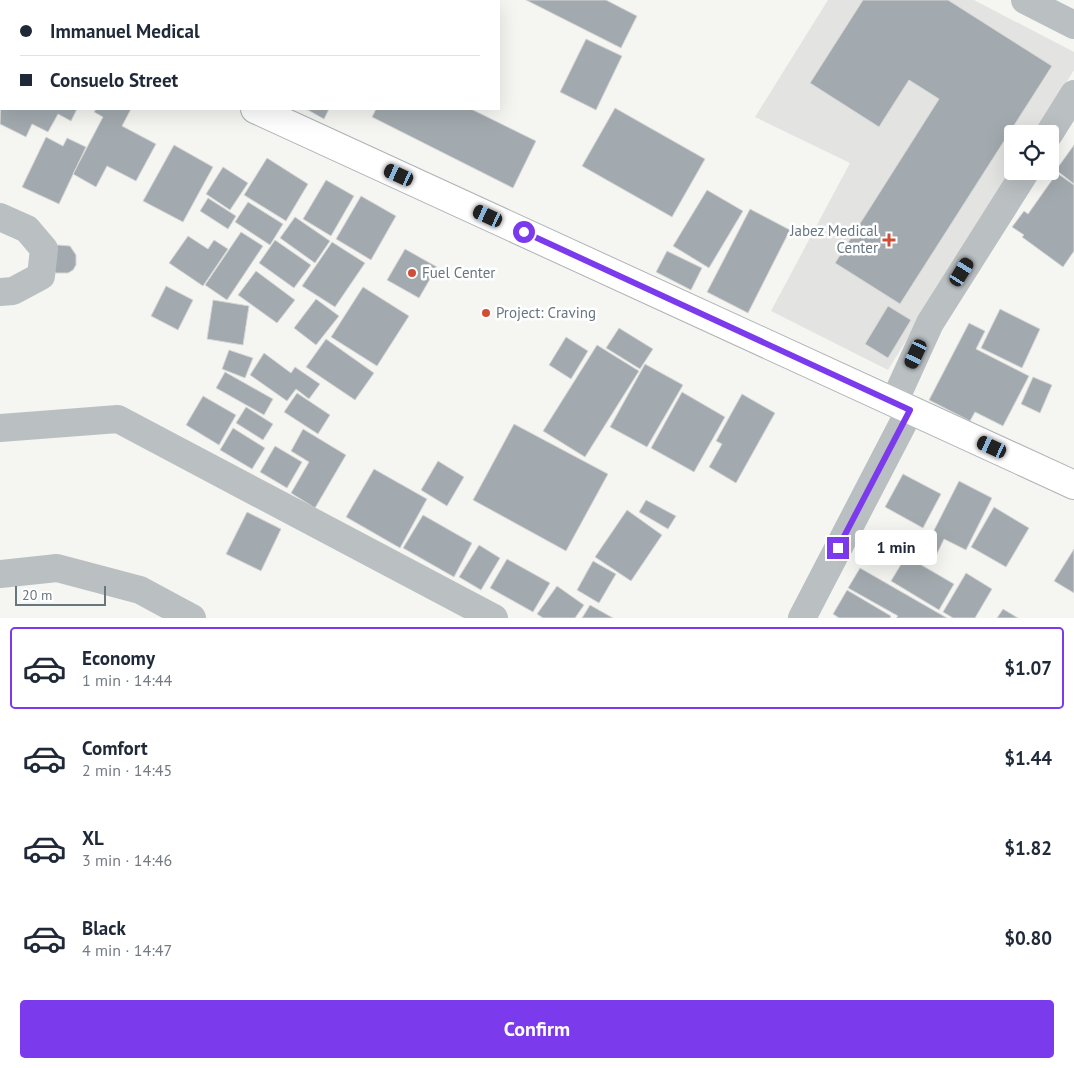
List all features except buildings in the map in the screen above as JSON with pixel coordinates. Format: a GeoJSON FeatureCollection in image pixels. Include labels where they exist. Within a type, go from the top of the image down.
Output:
{"type":"FeatureCollection","features":[{"type":"Feature","properties":{"kind":"main road"},"geometry":{"type":"LineString","coordinates":[[257,110],[1074,485]]}},
{"type":"Feature","properties":{"kind":"street"},"geometry":{"type":"LineString","coordinates":[[1025,0],[1074,25]]}},
{"type":"Feature","properties":{"kind":"street"},"geometry":{"type":"LineString","coordinates":[[1055,125],[1074,94]]}},
{"type":"Feature","properties":{"kind":"street"},"geometry":{"type":"LineString","coordinates":[[802,618],[902,406],[930,323],[1020,180]]}},
{"type":"Feature","properties":{"kind":"street"},"geometry":{"type":"LineString","coordinates":[[0,217],[27,229],[44,249],[41,276],[13,291],[0,292]]}},
{"type":"Feature","properties":{"kind":"street"},"geometry":{"type":"LineString","coordinates":[[0,428],[118,419],[494,618]]}},
{"type":"Feature","properties":{"kind":"street"},"geometry":{"type":"LineString","coordinates":[[0,574],[57,568],[140,590],[192,618]]}},
{"type":"Feature","properties":{"kind":"shaded area","name":"Jabez Medical Center"},"geometry":{"type":"Polygon","coordinates":[[[828,0],[974,0],[1074,52],[1074,70],[1040,125],[1004,125],[1005,180],[888,370],[771,311],[850,163],[755,117],[828,0]]]}},
{"type":"Feature","properties":{"kind":"place","name":"Jabez Medical Center"},"geometry":{"type":"Point","coordinates":[889,240]}},
{"type":"Feature","properties":{"kind":"place","name":"Fuel Center"},"geometry":{"type":"Point","coordinates":[412,273]}},
{"type":"Feature","properties":{"kind":"place","name":"Project: Craving"},"geometry":{"type":"Point","coordinates":[486,313]}},
{"type":"Feature","properties":{"kind":"route"},"geometry":{"type":"LineString","coordinates":[[524,232],[910,410],[838,548]]}}]}
